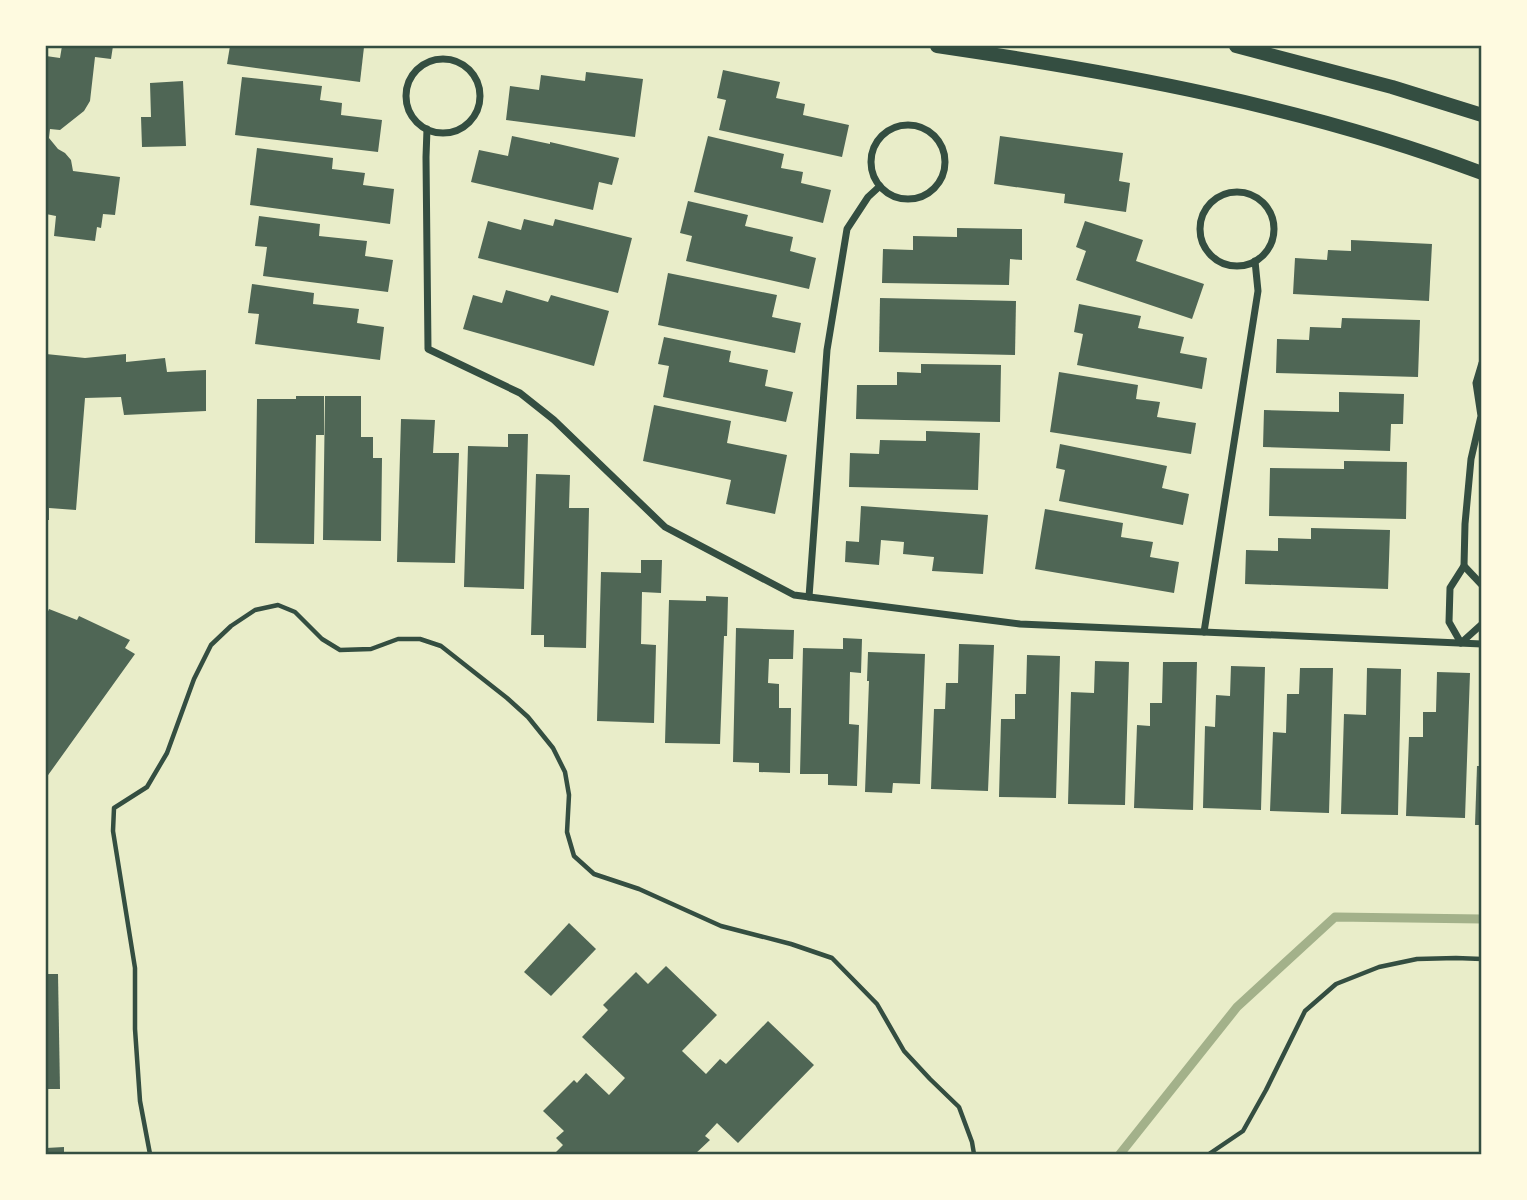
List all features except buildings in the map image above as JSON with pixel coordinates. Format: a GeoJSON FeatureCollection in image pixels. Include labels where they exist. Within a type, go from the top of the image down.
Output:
{"type":"FeatureCollection","features":[{"type":"Feature","properties":{"kind":"main road"},"geometry":{"type":"LineString","coordinates":[[937,46],[1082,69],[1253,103],[1336,125],[1482,173]]}},
{"type":"Feature","properties":{"kind":"main road"},"geometry":{"type":"LineString","coordinates":[[1236,46],[1392,87],[1482,115]]}},
{"type":"Feature","properties":{"kind":"street"},"geometry":{"type":"LineString","coordinates":[[442,58],[454,60],[474,75],[480,97],[477,109],[462,127],[451,132],[428,129],[417,122],[410,112],[406,88],[410,77],[429,61],[442,58]]}},
{"type":"Feature","properties":{"kind":"street"},"geometry":{"type":"LineString","coordinates":[[909,125],[920,127],[931,133],[939,142],[944,153],[945,166],[942,178],[935,188],[913,199],[889,194],[880,186],[873,176],[872,152],[886,132],[909,125]]}},
{"type":"Feature","properties":{"kind":"street"},"geometry":{"type":"LineString","coordinates":[[428,129],[428,349],[520,393],[554,420],[665,527],[794,595],[1020,624],[1482,644]]}},
{"type":"Feature","properties":{"kind":"street"},"geometry":{"type":"LineString","coordinates":[[809,597],[827,350],[847,229],[868,197],[880,186]]}},
{"type":"Feature","properties":{"kind":"street"},"geometry":{"type":"LineString","coordinates":[[1247,193],[1268,207],[1274,231],[1265,253],[1255,261],[1244,265],[1220,262],[1204,245],[1200,222],[1204,210],[1223,194],[1247,193]]}},
{"type":"Feature","properties":{"kind":"street"},"geometry":{"type":"LineString","coordinates":[[1204,632],[1258,291],[1255,261]]}},
{"type":"Feature","properties":{"kind":"street"},"geometry":{"type":"LineString","coordinates":[[1461,643],[1449,622],[1450,588],[1464,566],[1471,459],[1481,416],[1476,383],[1482,363]]}},
{"type":"Feature","properties":{"kind":"street"},"geometry":{"type":"LineString","coordinates":[[1464,566],[1482,585]]}},
{"type":"Feature","properties":{"kind":"street"},"geometry":{"type":"LineString","coordinates":[[1461,643],[1482,624]]}},
{"type":"Feature","properties":{"kind":"path"},"geometry":{"type":"LineString","coordinates":[[150,1154],[140,1101],[135,1029],[135,968],[113,831],[114,808],[147,787],[167,753],[194,679],[211,645],[230,626],[256,610],[278,605],[295,612],[321,639],[340,650],[371,649],[398,639],[419,639],[441,646],[496,689],[528,717],[552,748],[565,772],[569,795],[567,832],[574,856],[594,874],[639,889],[721,926],[832,958],[877,1004],[904,1051],[959,1107],[974,1154]]}},
{"type":"Feature","properties":{"kind":"path"},"geometry":{"type":"LineString","coordinates":[[1209,1154],[1243,1131],[1305,1011],[1336,984],[1378,967],[1417,959],[1482,959]]}},
{"type":"Feature","properties":{"kind":"waterway"},"geometry":{"type":"LineString","coordinates":[[1120,1154],[1237,1007],[1335,917],[1482,919]]}}]}
